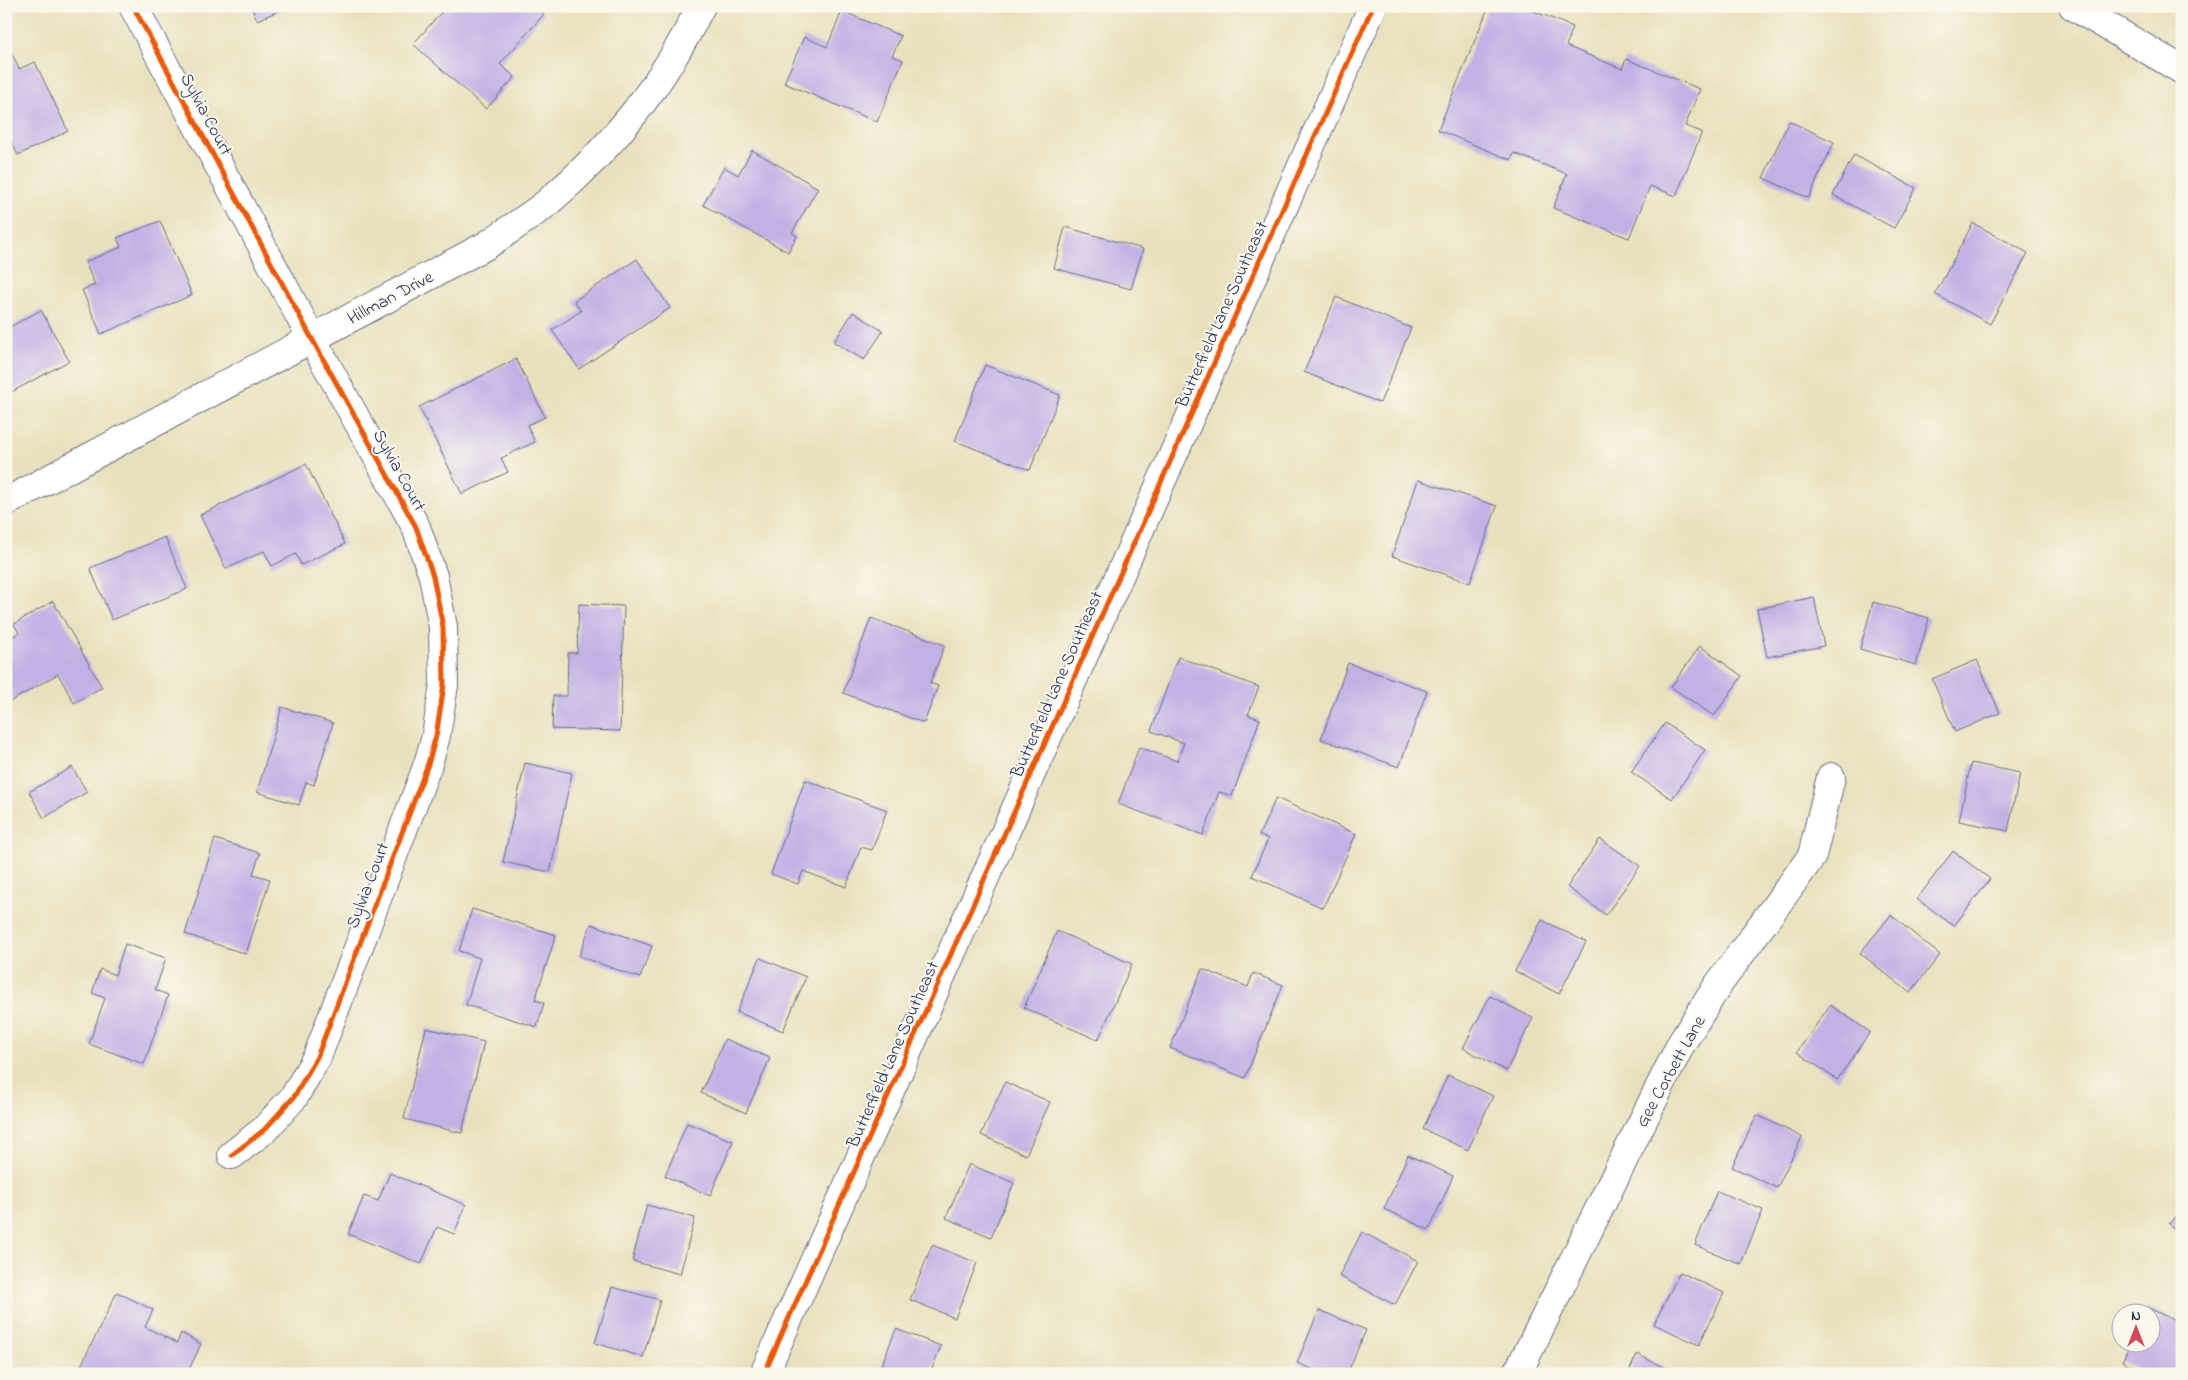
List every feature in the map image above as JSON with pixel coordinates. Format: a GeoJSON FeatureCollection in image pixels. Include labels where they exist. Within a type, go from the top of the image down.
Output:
{"type":"FeatureCollection","features":[{"type":"Feature","properties":{"kind":"street","name":"Sylvia Court"},"geometry":{"type":"LineString","coordinates":[[133,6],[312,339],[416,527],[433,576],[443,627],[444,685],[436,736],[428,764],[317,1057],[294,1097],[264,1130],[232,1156]]}},
{"type":"Feature","properties":{"kind":"street","name":"Hillman Drive"},"geometry":{"type":"LineString","coordinates":[[6,502],[487,245],[545,204],[598,156],[644,102],[684,43],[701,6]]}},
{"type":"Feature","properties":{"kind":"street","name":"Butterfield Lane Southeast"},"geometry":{"type":"LineString","coordinates":[[764,1374],[1373,6]]}},
{"type":"Feature","properties":{"kind":"street"},"geometry":{"type":"LineString","coordinates":[[2073,6],[2182,70]]}},
{"type":"Feature","properties":{"kind":"street","name":"Gee Corbett Lane"},"geometry":{"type":"LineString","coordinates":[[1517,1374],[1647,1109],[1682,1044],[1718,985],[1812,856],[1831,777]]}},
{"type":"Feature","properties":{"kind":"building"},"geometry":{"type":"Polygon","coordinates":[[[251,6],[291,6],[257,20],[251,6]]]}},
{"type":"Feature","properties":{"kind":"building"},"geometry":{"type":"Polygon","coordinates":[[[447,6],[535,6],[544,14],[500,64],[515,77],[486,109],[413,44],[447,6]]]}},
{"type":"Feature","properties":{"kind":"building"},"geometry":{"type":"Polygon","coordinates":[[[1489,6],[1521,6],[1573,27],[1566,46],[1622,69],[1626,59],[1700,89],[1685,126],[1702,132],[1676,196],[1650,186],[1629,238],[1553,208],[1567,174],[1514,153],[1511,160],[1438,130],[1489,6]]]}},
{"type":"Feature","properties":{"kind":"building"},"geometry":{"type":"Polygon","coordinates":[[[842,11],[901,36],[892,56],[903,60],[877,122],[784,83],[804,37],[827,47],[842,11]]]}},
{"type":"Feature","properties":{"kind":"building"},"geometry":{"type":"Polygon","coordinates":[[[6,41],[19,69],[35,62],[68,131],[18,155],[6,131],[6,41]]]}},
{"type":"Feature","properties":{"kind":"building"},"geometry":{"type":"Polygon","coordinates":[[[1789,121],[1834,142],[1809,198],[1763,178],[1789,121]]]}},
{"type":"Feature","properties":{"kind":"building"},"geometry":{"type":"Polygon","coordinates":[[[752,150],[818,188],[792,233],[797,236],[788,252],[703,205],[724,167],[738,175],[752,150]]]}},
{"type":"Feature","properties":{"kind":"building"},"geometry":{"type":"Polygon","coordinates":[[[1854,155],[1916,188],[1894,228],[1833,195],[1854,155]]]}},
{"type":"Feature","properties":{"kind":"building"},"geometry":{"type":"Polygon","coordinates":[[[160,221],[192,295],[101,334],[82,290],[95,285],[85,262],[121,247],[117,238],[160,221]]]}},
{"type":"Feature","properties":{"kind":"building"},"geometry":{"type":"Polygon","coordinates":[[[1973,223],[2028,253],[1990,324],[1935,294],[1973,223]]]}},
{"type":"Feature","properties":{"kind":"building"},"geometry":{"type":"Polygon","coordinates":[[[1065,227],[1143,249],[1131,289],[1054,268],[1065,227]]]}},
{"type":"Feature","properties":{"kind":"building"},"geometry":{"type":"Polygon","coordinates":[[[637,259],[670,308],[579,369],[552,330],[581,311],[574,301],[637,259]]]}},
{"type":"Feature","properties":{"kind":"building"},"geometry":{"type":"Polygon","coordinates":[[[1336,297],[1411,328],[1380,403],[1304,372],[1336,297]]]}},
{"type":"Feature","properties":{"kind":"building"},"geometry":{"type":"Polygon","coordinates":[[[41,310],[69,361],[6,395],[6,329],[41,310]]]}},
{"type":"Feature","properties":{"kind":"building"},"geometry":{"type":"Polygon","coordinates":[[[853,312],[883,331],[864,360],[834,342],[853,312]]]}},
{"type":"Feature","properties":{"kind":"building"},"geometry":{"type":"Polygon","coordinates":[[[516,359],[545,417],[527,425],[535,442],[501,458],[508,472],[462,494],[419,407],[516,359]]]}},
{"type":"Feature","properties":{"kind":"building"},"geometry":{"type":"Polygon","coordinates":[[[985,365],[1060,395],[1030,470],[955,441],[985,365]]]}},
{"type":"Feature","properties":{"kind":"building"},"geometry":{"type":"Polygon","coordinates":[[[306,464],[345,544],[301,565],[296,554],[272,566],[264,551],[226,569],[200,515],[306,464]]]}},
{"type":"Feature","properties":{"kind":"building"},"geometry":{"type":"Polygon","coordinates":[[[1418,480],[1497,506],[1470,583],[1392,556],[1418,480]]]}},
{"type":"Feature","properties":{"kind":"building"},"geometry":{"type":"Polygon","coordinates":[[[165,537],[187,589],[112,620],[90,568],[165,537]]]}},
{"type":"Feature","properties":{"kind":"building"},"geometry":{"type":"Polygon","coordinates":[[[1814,597],[1824,646],[1767,657],[1757,609],[1814,597]]]}},
{"type":"Feature","properties":{"kind":"building"},"geometry":{"type":"Polygon","coordinates":[[[53,601],[102,687],[74,703],[58,674],[6,704],[6,640],[19,633],[14,624],[53,601]]]}},
{"type":"Feature","properties":{"kind":"building"},"geometry":{"type":"Polygon","coordinates":[[[1873,602],[1929,618],[1916,665],[1860,649],[1873,602]]]}},
{"type":"Feature","properties":{"kind":"building"},"geometry":{"type":"Polygon","coordinates":[[[579,604],[624,606],[620,731],[552,729],[553,696],[567,696],[568,653],[577,653],[579,604]]]}},
{"type":"Feature","properties":{"kind":"building"},"geometry":{"type":"Polygon","coordinates":[[[871,618],[945,645],[930,683],[938,686],[924,723],[843,693],[871,618]]]}},
{"type":"Feature","properties":{"kind":"building"},"geometry":{"type":"Polygon","coordinates":[[[1700,646],[1742,676],[1714,716],[1671,687],[1700,646]]]}},
{"type":"Feature","properties":{"kind":"building"},"geometry":{"type":"Polygon","coordinates":[[[1178,657],[1259,687],[1248,715],[1260,719],[1232,796],[1219,792],[1203,835],[1118,804],[1139,747],[1177,761],[1184,743],[1151,731],[1178,657]]]}},
{"type":"Feature","properties":{"kind":"building"},"geometry":{"type":"Polygon","coordinates":[[[1977,660],[2000,713],[1955,732],[1932,679],[1977,660]]]}},
{"type":"Feature","properties":{"kind":"building"},"geometry":{"type":"Polygon","coordinates":[[[1348,663],[1427,691],[1399,767],[1321,739],[1348,663]]]}},
{"type":"Feature","properties":{"kind":"building"},"geometry":{"type":"Polygon","coordinates":[[[282,707],[333,723],[314,785],[306,782],[299,805],[257,792],[282,707]]]}},
{"type":"Feature","properties":{"kind":"building"},"geometry":{"type":"Polygon","coordinates":[[[1665,723],[1705,750],[1672,799],[1631,772],[1665,723]]]}},
{"type":"Feature","properties":{"kind":"building"},"geometry":{"type":"Polygon","coordinates":[[[525,763],[572,773],[550,872],[503,862],[525,763]]]}},
{"type":"Feature","properties":{"kind":"building"},"geometry":{"type":"Polygon","coordinates":[[[1971,763],[2020,773],[2008,831],[1959,821],[1971,763]]]}},
{"type":"Feature","properties":{"kind":"building"},"geometry":{"type":"Polygon","coordinates":[[[72,767],[87,792],[44,818],[29,792],[72,767]]]}},
{"type":"Feature","properties":{"kind":"building"},"geometry":{"type":"Polygon","coordinates":[[[805,780],[887,810],[872,850],[861,847],[846,887],[803,871],[798,884],[771,874],[805,780]]]}},
{"type":"Feature","properties":{"kind":"building"},"geometry":{"type":"Polygon","coordinates":[[[1276,798],[1356,834],[1323,908],[1252,876],[1268,839],[1259,835],[1276,798]]]}},
{"type":"Feature","properties":{"kind":"building"},"geometry":{"type":"Polygon","coordinates":[[[215,839],[260,853],[253,874],[270,879],[246,954],[185,934],[215,839]]]}},
{"type":"Feature","properties":{"kind":"building"},"geometry":{"type":"Polygon","coordinates":[[[1600,839],[1640,866],[1606,915],[1567,887],[1600,839]]]}},
{"type":"Feature","properties":{"kind":"building"},"geometry":{"type":"Polygon","coordinates":[[[1953,851],[1990,879],[1954,926],[1917,899],[1953,851]]]}},
{"type":"Feature","properties":{"kind":"building"},"geometry":{"type":"Polygon","coordinates":[[[472,909],[556,935],[535,1000],[544,1003],[537,1027],[466,1005],[480,958],[459,951],[472,909]]]}},
{"type":"Feature","properties":{"kind":"building"},"geometry":{"type":"Polygon","coordinates":[[[1891,915],[1940,955],[1910,993],[1860,953],[1891,915]]]}},
{"type":"Feature","properties":{"kind":"building"},"geometry":{"type":"Polygon","coordinates":[[[1542,920],[1586,942],[1559,994],[1515,971],[1542,920]]]}},
{"type":"Feature","properties":{"kind":"building"},"geometry":{"type":"Polygon","coordinates":[[[591,924],[652,946],[640,978],[579,956],[591,924]]]}},
{"type":"Feature","properties":{"kind":"building"},"geometry":{"type":"Polygon","coordinates":[[[1057,931],[1132,964],[1098,1040],[1024,1008],[1057,931]]]}},
{"type":"Feature","properties":{"kind":"building"},"geometry":{"type":"Polygon","coordinates":[[[125,944],[166,958],[155,990],[168,995],[144,1064],[89,1044],[105,998],[92,993],[100,969],[115,975],[125,944]]]}},
{"type":"Feature","properties":{"kind":"building"},"geometry":{"type":"Polygon","coordinates":[[[760,958],[806,977],[783,1031],[737,1012],[760,958]]]}},
{"type":"Feature","properties":{"kind":"building"},"geometry":{"type":"Polygon","coordinates":[[[1202,969],[1248,987],[1253,973],[1283,985],[1245,1078],[1170,1048],[1202,969]]]}},
{"type":"Feature","properties":{"kind":"building"},"geometry":{"type":"Polygon","coordinates":[[[1490,996],[1533,1018],[1506,1071],[1463,1048],[1490,996]]]}},
{"type":"Feature","properties":{"kind":"building"},"geometry":{"type":"Polygon","coordinates":[[[1830,1005],[1870,1032],[1837,1080],[1797,1052],[1830,1005]]]}},
{"type":"Feature","properties":{"kind":"building"},"geometry":{"type":"Polygon","coordinates":[[[426,1028],[484,1042],[462,1133],[404,1119],[426,1028]]]}},
{"type":"Feature","properties":{"kind":"building"},"geometry":{"type":"Polygon","coordinates":[[[725,1039],[770,1058],[746,1113],[701,1093],[725,1039]]]}},
{"type":"Feature","properties":{"kind":"building"},"geometry":{"type":"Polygon","coordinates":[[[1448,1075],[1493,1096],[1468,1150],[1423,1129],[1448,1075]]]}},
{"type":"Feature","properties":{"kind":"building"},"geometry":{"type":"Polygon","coordinates":[[[1005,1082],[1050,1102],[1026,1155],[981,1135],[1005,1082]]]}},
{"type":"Feature","properties":{"kind":"building"},"geometry":{"type":"Polygon","coordinates":[[[1757,1115],[1802,1137],[1777,1188],[1732,1167],[1757,1115]]]}},
{"type":"Feature","properties":{"kind":"building"},"geometry":{"type":"Polygon","coordinates":[[[687,1123],[733,1141],[710,1196],[665,1176],[687,1123]]]}},
{"type":"Feature","properties":{"kind":"building"},"geometry":{"type":"Polygon","coordinates":[[[1408,1155],[1453,1176],[1429,1230],[1384,1209],[1408,1155]]]}},
{"type":"Feature","properties":{"kind":"building"},"geometry":{"type":"Polygon","coordinates":[[[969,1164],[1014,1183],[991,1237],[946,1218],[969,1164]]]}},
{"type":"Feature","properties":{"kind":"building"},"geometry":{"type":"Polygon","coordinates":[[[390,1173],[466,1205],[454,1234],[437,1227],[421,1264],[348,1234],[364,1196],[378,1201],[390,1173]]]}},
{"type":"Feature","properties":{"kind":"building"},"geometry":{"type":"Polygon","coordinates":[[[1717,1191],[1763,1210],[1741,1264],[1695,1245],[1717,1191]]]}},
{"type":"Feature","properties":{"kind":"building"},"geometry":{"type":"Polygon","coordinates":[[[647,1205],[695,1218],[680,1274],[632,1261],[647,1205]]]}},
{"type":"Feature","properties":{"kind":"building"},"geometry":{"type":"Polygon","coordinates":[[[2182,1210],[2182,1236],[2169,1224],[2182,1210]]]}},
{"type":"Feature","properties":{"kind":"building"},"geometry":{"type":"Polygon","coordinates":[[[1362,1232],[1418,1261],[1395,1305],[1339,1276],[1362,1232]]]}},
{"type":"Feature","properties":{"kind":"building"},"geometry":{"type":"Polygon","coordinates":[[[932,1245],[977,1263],[955,1318],[910,1300],[932,1245]]]}},
{"type":"Feature","properties":{"kind":"building"},"geometry":{"type":"Polygon","coordinates":[[[1680,1272],[1724,1293],[1699,1345],[1654,1324],[1680,1272]]]}},
{"type":"Feature","properties":{"kind":"building"},"geometry":{"type":"Polygon","coordinates":[[[612,1287],[660,1300],[643,1357],[595,1343],[612,1287]]]}},
{"type":"Feature","properties":{"kind":"building"},"geometry":{"type":"Polygon","coordinates":[[[117,1292],[153,1310],[145,1327],[177,1343],[181,1333],[201,1344],[187,1374],[77,1374],[117,1292]]]}},
{"type":"Feature","properties":{"kind":"building"},"geometry":{"type":"Polygon","coordinates":[[[1319,1310],[1366,1330],[1347,1374],[1323,1374],[1297,1363],[1319,1310]]]}},
{"type":"Feature","properties":{"kind":"building"},"geometry":{"type":"Polygon","coordinates":[[[2160,1313],[2182,1324],[2180,1374],[2149,1374],[2122,1361],[2126,1352],[2160,1352],[2160,1313]]]}},
{"type":"Feature","properties":{"kind":"building"},"geometry":{"type":"Polygon","coordinates":[[[896,1329],[941,1346],[930,1374],[878,1374],[896,1329]]]}},
{"type":"Feature","properties":{"kind":"building"},"geometry":{"type":"Polygon","coordinates":[[[1637,1354],[1677,1374],[1628,1374],[1637,1354]]]}},
{"type":"Feature","properties":{"kind":"building"},"geometry":{"type":"Polygon","coordinates":[[[577,1369],[593,1373],[593,1374],[576,1374],[577,1369]]]}},
{"type":"Feature","properties":{"kind":"cycle path"},"geometry":{"type":"LineString","coordinates":[[133,6],[312,339],[416,527],[433,576],[443,627],[444,685],[436,736],[428,764],[317,1057],[294,1097],[264,1130],[232,1155]]}},
{"type":"Feature","properties":{"kind":"cycle path"},"geometry":{"type":"LineString","coordinates":[[764,1374],[1373,6]]}}]}
